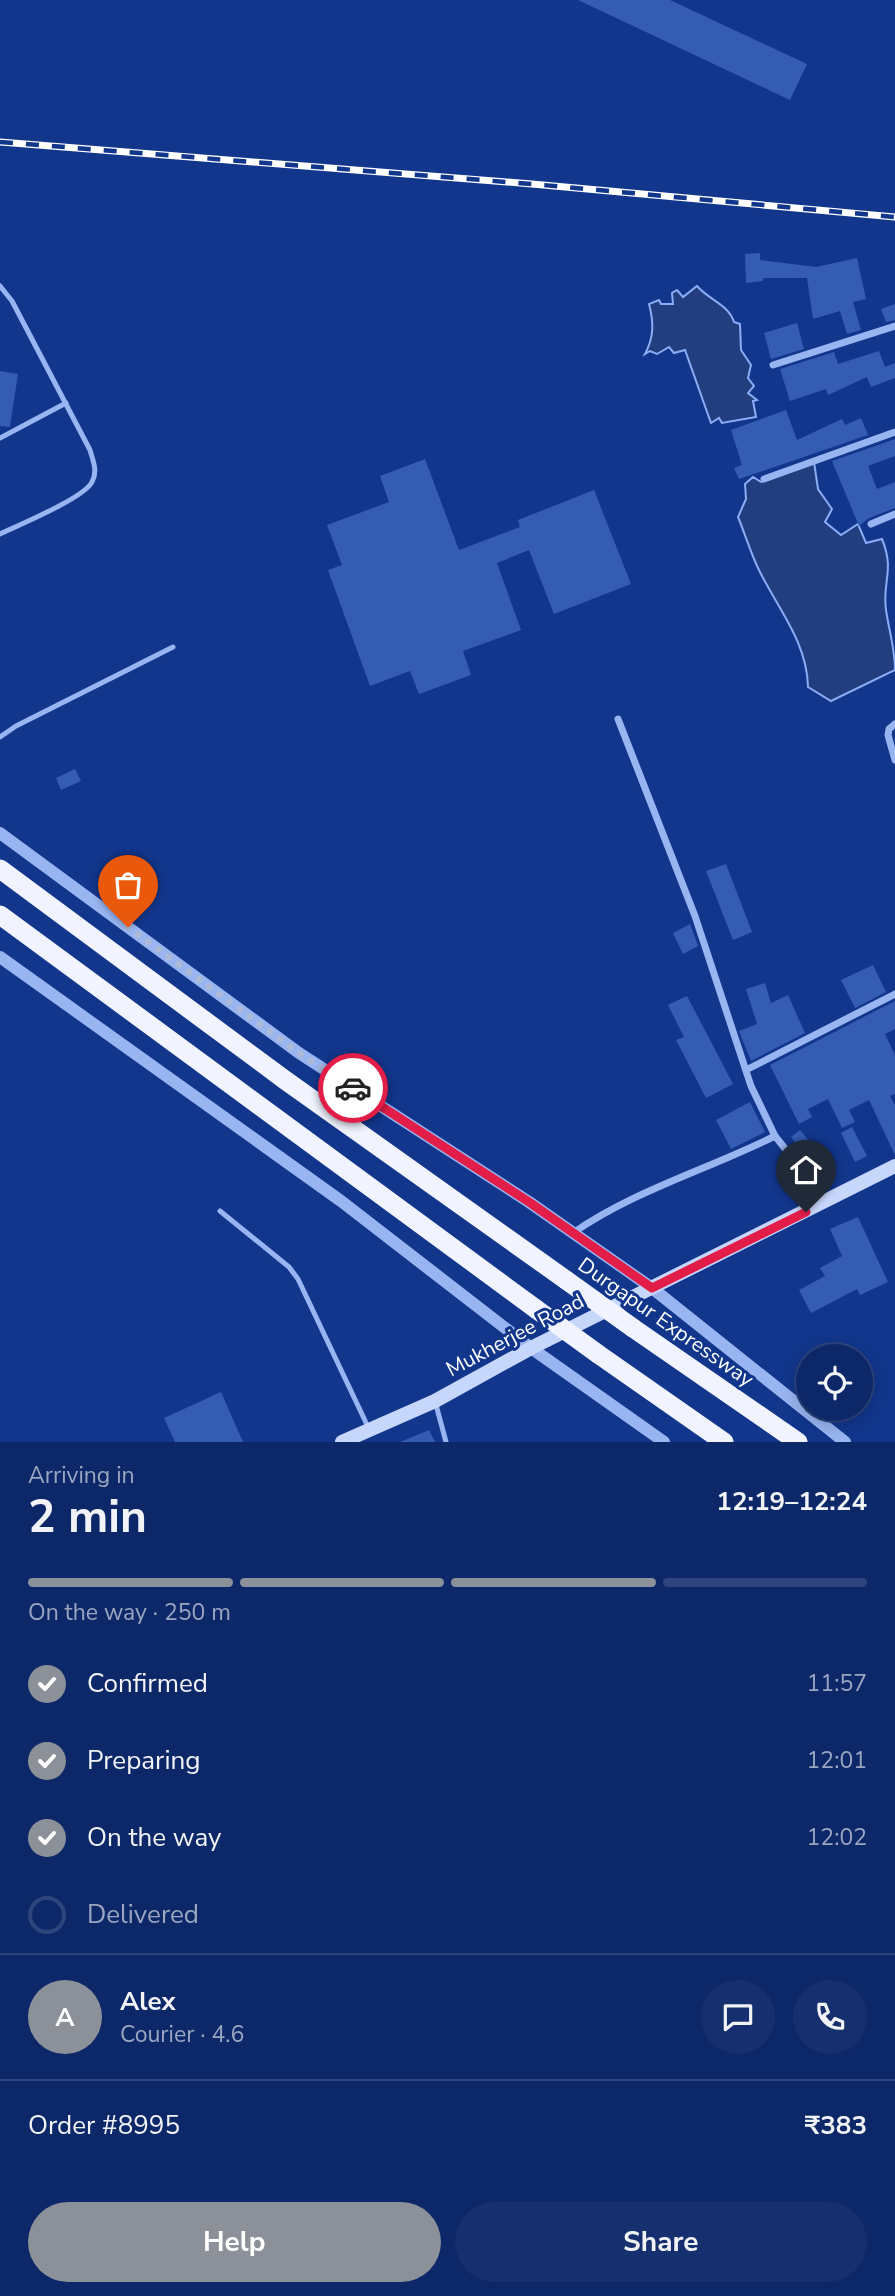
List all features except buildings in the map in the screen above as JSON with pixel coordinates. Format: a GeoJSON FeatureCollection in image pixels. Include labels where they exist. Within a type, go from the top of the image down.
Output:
{"type":"FeatureCollection","features":[{"type":"Feature","properties":{"kind":"highway","name":"Durgapur Expressway"},"geometry":{"type":"LineString","coordinates":[[0,869],[285,1080],[798,1442]]}},
{"type":"Feature","properties":{"kind":"highway"},"geometry":{"type":"LineString","coordinates":[[0,915],[536,1309],[724,1442]]}},
{"type":"Feature","properties":{"kind":"main road","name":"Mukherjee Road"},"geometry":{"type":"LineString","coordinates":[[342,1442],[435,1401],[531,1348],[895,1166]]}},
{"type":"Feature","properties":{"kind":"street"},"geometry":{"type":"LineString","coordinates":[[773,365],[895,326]]}},
{"type":"Feature","properties":{"kind":"street"},"geometry":{"type":"LineString","coordinates":[[764,479],[895,432]]}},
{"type":"Feature","properties":{"kind":"street"},"geometry":{"type":"LineString","coordinates":[[871,524],[895,514]]}},
{"type":"Feature","properties":{"kind":"street"},"geometry":{"type":"LineString","coordinates":[[618,719],[695,916],[746,1070],[775,1136],[827,1201]]}},
{"type":"Feature","properties":{"kind":"street"},"geometry":{"type":"LineString","coordinates":[[895,724],[889,729],[888,735],[895,759]]}},
{"type":"Feature","properties":{"kind":"street"},"geometry":{"type":"LineString","coordinates":[[0,833],[299,1053],[652,1288],[845,1442]]}},
{"type":"Feature","properties":{"kind":"street"},"geometry":{"type":"LineString","coordinates":[[0,957],[341,1200],[531,1348],[664,1442]]}},
{"type":"Feature","properties":{"kind":"street"},"geometry":{"type":"LineString","coordinates":[[746,1070],[895,994]]}},
{"type":"Feature","properties":{"kind":"street"},"geometry":{"type":"LineString","coordinates":[[573,1233],[604,1211],[724,1162],[775,1136]]}},
{"type":"Feature","properties":{"kind":"lane"},"geometry":{"type":"LineString","coordinates":[[0,286],[12,301],[66,404],[90,450],[96,470],[92,485],[67,501],[0,534]]}},
{"type":"Feature","properties":{"kind":"lane"},"geometry":{"type":"LineString","coordinates":[[0,438],[66,404]]}},
{"type":"Feature","properties":{"kind":"lane"},"geometry":{"type":"LineString","coordinates":[[0,737],[16,726],[173,647]]}},
{"type":"Feature","properties":{"kind":"lane"},"geometry":{"type":"LineString","coordinates":[[220,1211],[289,1267],[298,1279],[369,1429]]}},
{"type":"Feature","properties":{"kind":"lane"},"geometry":{"type":"LineString","coordinates":[[435,1401],[446,1442]]}},
{"type":"Feature","properties":{"kind":"water"},"geometry":{"type":"Polygon","coordinates":[[[697,286],[723,306],[734,322],[740,324],[741,350],[751,365],[748,378],[754,386],[748,393],[757,400],[753,401],[756,417],[722,423],[719,418],[711,423],[685,350],[674,353],[669,347],[657,354],[650,351],[645,354],[652,330],[649,304],[659,300],[661,304],[673,304],[672,293],[677,290],[683,297],[697,286]]]}},
{"type":"Feature","properties":{"kind":"water"},"geometry":{"type":"Polygon","coordinates":[[[814,462],[818,489],[832,509],[825,522],[841,535],[858,524],[866,543],[882,539],[888,560],[885,600],[895,670],[831,701],[808,687],[797,640],[758,568],[738,517],[746,499],[745,484],[753,477],[761,482],[814,462]]]}},
{"type":"Feature","properties":{"kind":"railway"},"geometry":{"type":"LineString","coordinates":[[0,142],[532,184],[895,217]]}},
{"type":"Feature","properties":{"kind":"way so far"},"geometry":{"type":"LineString","coordinates":[[128,927],[299,1053],[353,1088]]}},
{"type":"Feature","properties":{"kind":"route"},"geometry":{"type":"LineString","coordinates":[[353,1088],[529,1202],[652,1288],[806,1212]]}}]}
